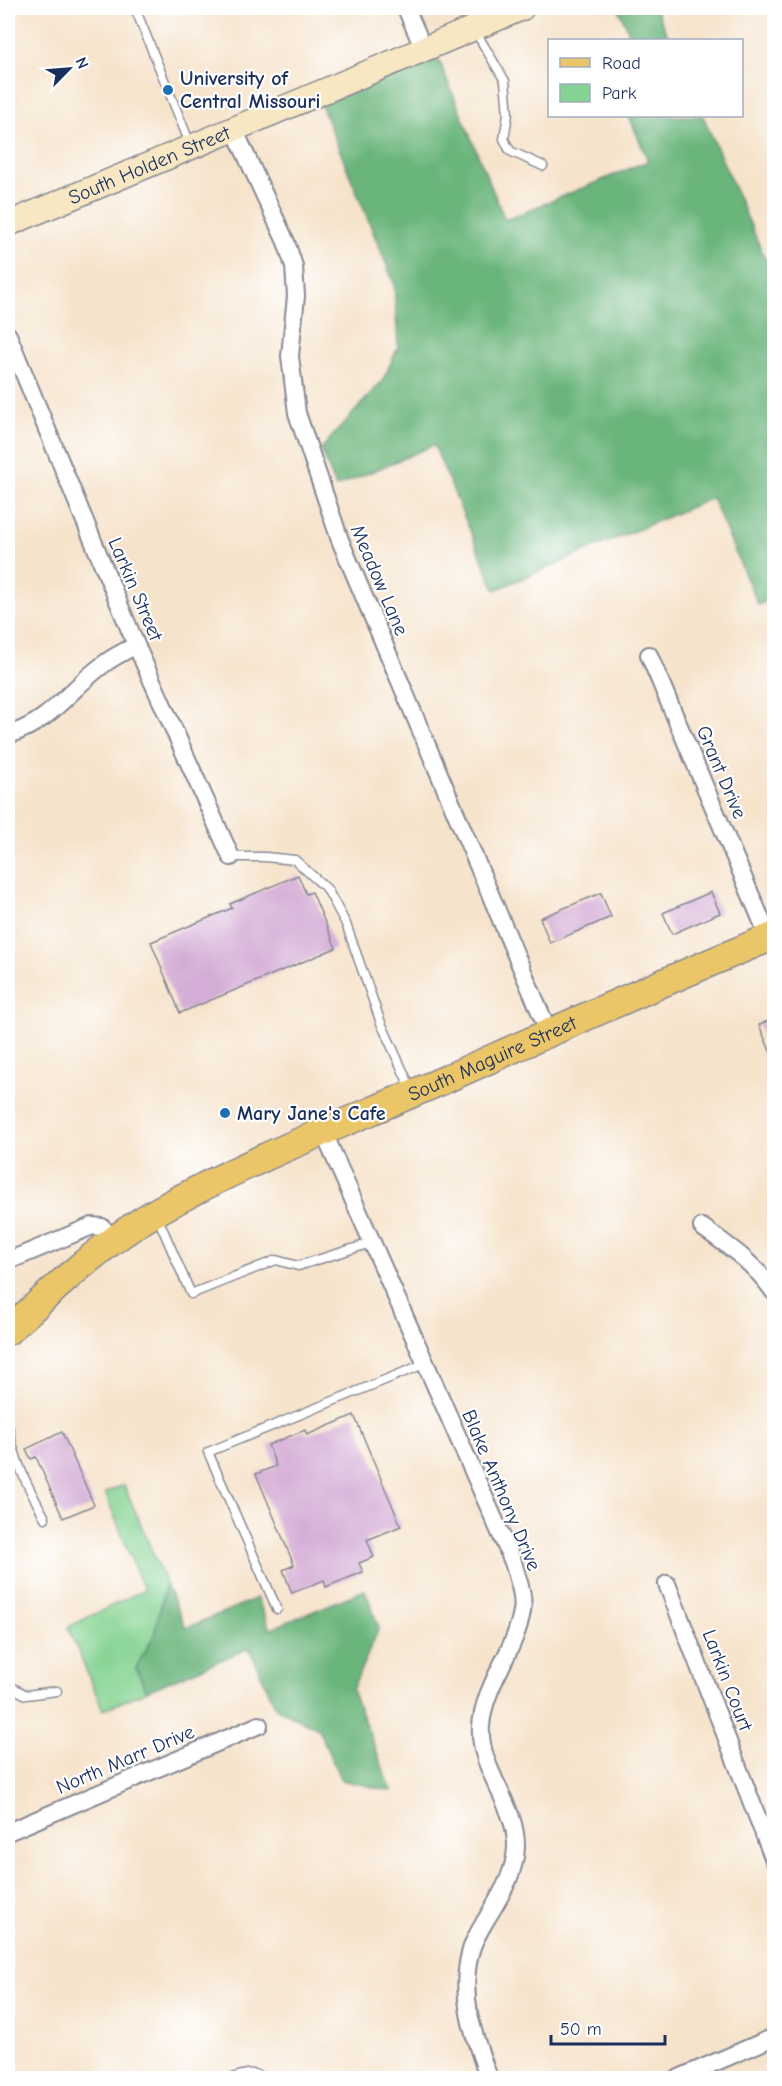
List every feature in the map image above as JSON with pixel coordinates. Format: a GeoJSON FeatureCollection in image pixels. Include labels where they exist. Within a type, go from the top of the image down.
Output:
{"type":"FeatureCollection","features":[{"type":"Feature","properties":{"kind":"main road","name":"South Holden Street"},"geometry":{"type":"LineString","coordinates":[[8,224],[522,8]]}},
{"type":"Feature","properties":{"kind":"main road","name":"South Maguire Street"},"geometry":{"type":"LineString","coordinates":[[8,1331],[54,1288],[114,1240],[155,1213],[239,1169],[772,937]]}},
{"type":"Feature","properties":{"kind":"street"},"geometry":{"type":"LineString","coordinates":[[406,8],[424,50]]}},
{"type":"Feature","properties":{"kind":"street","name":"Meadow Lane"},"geometry":{"type":"LineString","coordinates":[[234,129],[286,242],[294,266],[296,296],[290,356],[297,413],[318,478],[340,540],[549,1033]]}},
{"type":"Feature","properties":{"kind":"street","name":"Larkin Street"},"geometry":{"type":"LineString","coordinates":[[8,335],[136,645],[231,857]]}},
{"type":"Feature","properties":{"kind":"street"},"geometry":{"type":"LineString","coordinates":[[8,735],[28,728],[50,714],[104,664],[136,645]]}},
{"type":"Feature","properties":{"kind":"street","name":"Grant Drive"},"geometry":{"type":"LineString","coordinates":[[649,655],[772,937]]}},
{"type":"Feature","properties":{"kind":"street","name":"Blake Anthony Drive"},"geometry":{"type":"LineString","coordinates":[[323,1131],[513,1562],[523,1610],[512,1647],[489,1688],[481,1725],[481,1741],[485,1760],[507,1810],[516,1846],[514,1865],[507,1885],[477,1936],[471,1950],[467,1970],[466,1992],[473,2034],[489,2079]]}},
{"type":"Feature","properties":{"kind":"street"},"geometry":{"type":"LineString","coordinates":[[8,1262],[92,1226],[102,1227],[114,1240]]}},
{"type":"Feature","properties":{"kind":"street"},"geometry":{"type":"LineString","coordinates":[[702,1227],[735,1249],[760,1272],[774,1292]]}},
{"type":"Feature","properties":{"kind":"street","name":"Larkin Court"},"geometry":{"type":"LineString","coordinates":[[667,1584],[774,1860]]}},
{"type":"Feature","properties":{"kind":"street","name":"North Marr Drive"},"geometry":{"type":"LineString","coordinates":[[8,1832],[259,1725]]}},
{"type":"Feature","properties":{"kind":"street"},"geometry":{"type":"LineString","coordinates":[[679,2079],[774,2037]]}},
{"type":"Feature","properties":{"kind":"lane"},"geometry":{"type":"LineString","coordinates":[[135,8],[191,147]]}},
{"type":"Feature","properties":{"kind":"lane"},"geometry":{"type":"LineString","coordinates":[[474,29],[505,81],[508,114],[504,139],[510,151],[543,166]]}},
{"type":"Feature","properties":{"kind":"lane"},"geometry":{"type":"LineString","coordinates":[[231,857],[296,860],[327,889],[346,924],[381,1023],[413,1093]]}},
{"type":"Feature","properties":{"kind":"lane"},"geometry":{"type":"LineString","coordinates":[[155,1213],[191,1294],[276,1260],[298,1266],[371,1243]]}},
{"type":"Feature","properties":{"kind":"lane"},"geometry":{"type":"LineString","coordinates":[[277,1609],[208,1452],[424,1364]]}},
{"type":"Feature","properties":{"kind":"lane"},"geometry":{"type":"LineString","coordinates":[[8,1425],[11,1445],[19,1469],[45,1518]]}},
{"type":"Feature","properties":{"kind":"lane"},"geometry":{"type":"LineString","coordinates":[[8,1685],[26,1695],[57,1691]]}},
{"type":"Feature","properties":{"kind":"lane"},"geometry":{"type":"LineString","coordinates":[[233,2079],[245,2074],[259,2075],[262,2079]]}},
{"type":"Feature","properties":{"kind":"green space"},"geometry":{"type":"Polygon","coordinates":[[[618,8],[655,8],[670,39],[632,39],[618,8]]]}},
{"type":"Feature","properties":{"kind":"green space"},"geometry":{"type":"Polygon","coordinates":[[[438,58],[505,220],[648,161],[629,117],[703,117],[774,279],[774,598],[758,605],[712,498],[495,590],[434,445],[336,487],[321,449],[383,380],[398,347],[394,283],[321,105],[438,58]]]}},
{"type":"Feature","properties":{"kind":"green space"},"geometry":{"type":"Polygon","coordinates":[[[124,1485],[166,1584],[154,1635],[136,1668],[147,1691],[103,1710],[68,1627],[144,1590],[105,1493],[124,1485]]]}},
{"type":"Feature","properties":{"kind":"green space"},"geometry":{"type":"Polygon","coordinates":[[[166,1584],[186,1628],[257,1598],[270,1629],[365,1590],[379,1628],[352,1690],[392,1791],[341,1780],[318,1729],[276,1708],[249,1648],[147,1691],[136,1668],[154,1635],[166,1584]]]}},
{"type":"Feature","properties":{"kind":"building"},"geometry":{"type":"Polygon","coordinates":[[[298,875],[306,894],[312,892],[336,948],[180,1013],[151,942],[232,908],[230,904],[298,875]]]}},
{"type":"Feature","properties":{"kind":"building"},"geometry":{"type":"Polygon","coordinates":[[[711,892],[720,913],[672,934],[663,913],[711,892]]]}},
{"type":"Feature","properties":{"kind":"building"},"geometry":{"type":"Polygon","coordinates":[[[601,893],[611,917],[550,943],[540,918],[601,893]]]}},
{"type":"Feature","properties":{"kind":"building"},"geometry":{"type":"Polygon","coordinates":[[[774,1018],[774,1060],[759,1025],[774,1018]]]}},
{"type":"Feature","properties":{"kind":"building"},"geometry":{"type":"Polygon","coordinates":[[[354,1415],[401,1526],[367,1540],[374,1557],[359,1563],[363,1572],[326,1587],[324,1580],[292,1593],[283,1570],[294,1565],[256,1474],[276,1466],[268,1445],[305,1430],[307,1435],[354,1415]]]}},
{"type":"Feature","properties":{"kind":"building"},"geometry":{"type":"Polygon","coordinates":[[[62,1432],[94,1505],[63,1518],[36,1457],[31,1459],[26,1449],[62,1432]]]}},
{"type":"Feature","properties":{"kind":"place","name":"University of Central Missouri"},"geometry":{"type":"Point","coordinates":[168,90]}},
{"type":"Feature","properties":{"kind":"place","name":"Mary Jane's Cafe"},"geometry":{"type":"Point","coordinates":[225,1113]}}]}
